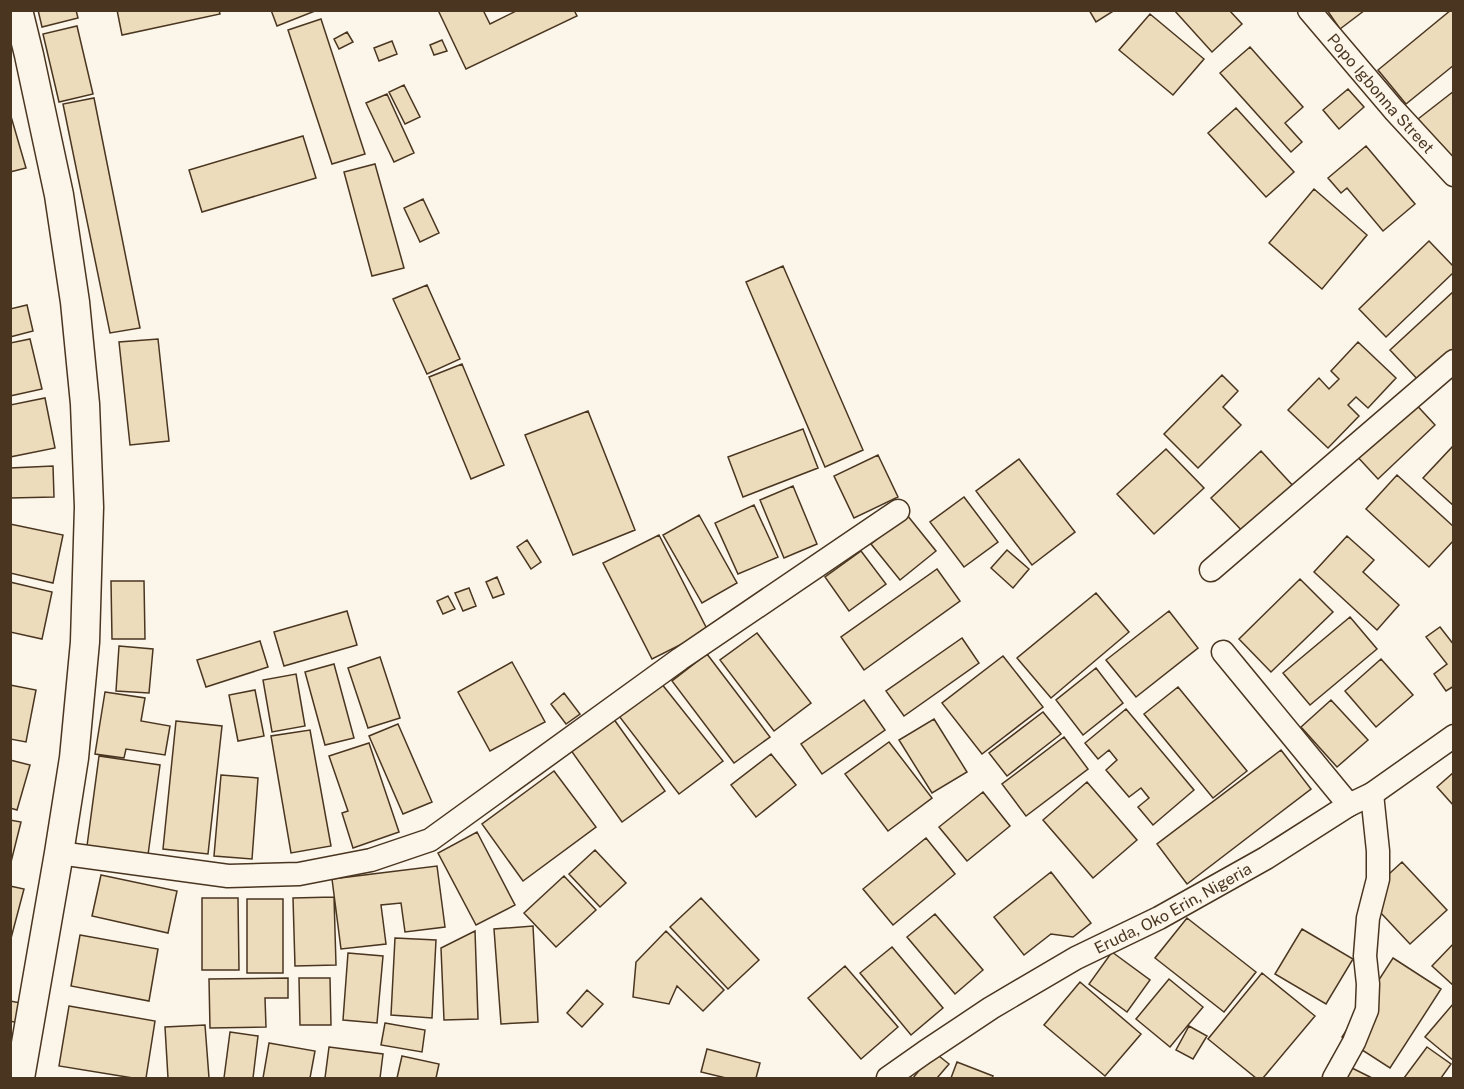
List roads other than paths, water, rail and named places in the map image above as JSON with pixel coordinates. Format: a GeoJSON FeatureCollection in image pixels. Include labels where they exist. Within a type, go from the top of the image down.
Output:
{"type":"FeatureCollection","features":[{"type":"Feature","properties":{"kind":"street"},"geometry":{"type":"LineString","coordinates":[[18,10],[59,195],[75,302],[85,404],[89,507],[85,642],[74,758],[20,1078]]}},
{"type":"Feature","properties":{"kind":"street","name":"Popo Igbonna Street"},"geometry":{"type":"LineString","coordinates":[[1309,10],[1394,110],[1454,175]]}},
{"type":"Feature","properties":{"kind":"street"},"geometry":{"type":"LineString","coordinates":[[1211,570],[1454,360]]}},
{"type":"Feature","properties":{"kind":"street"},"geometry":{"type":"LineString","coordinates":[[59,853],[228,876],[299,874],[371,860],[430,840],[680,659],[897,511]]}},
{"type":"Feature","properties":{"kind":"street"},"geometry":{"type":"LineString","coordinates":[[1223,652],[1349,805]]}},
{"type":"Feature","properties":{"kind":"street","name":"Eruda, Oko Erin, Nigeria"},"geometry":{"type":"LineString","coordinates":[[888,1078],[991,1008],[1076,958],[1159,918],[1266,858],[1349,805],[1372,794],[1454,735]]}},
{"type":"Feature","properties":{"kind":"street"},"geometry":{"type":"LineString","coordinates":[[1334,1078],[1354,1042],[1367,1010],[1368,984],[1365,956],[1368,918],[1378,879],[1378,851],[1372,794]]}}]}
